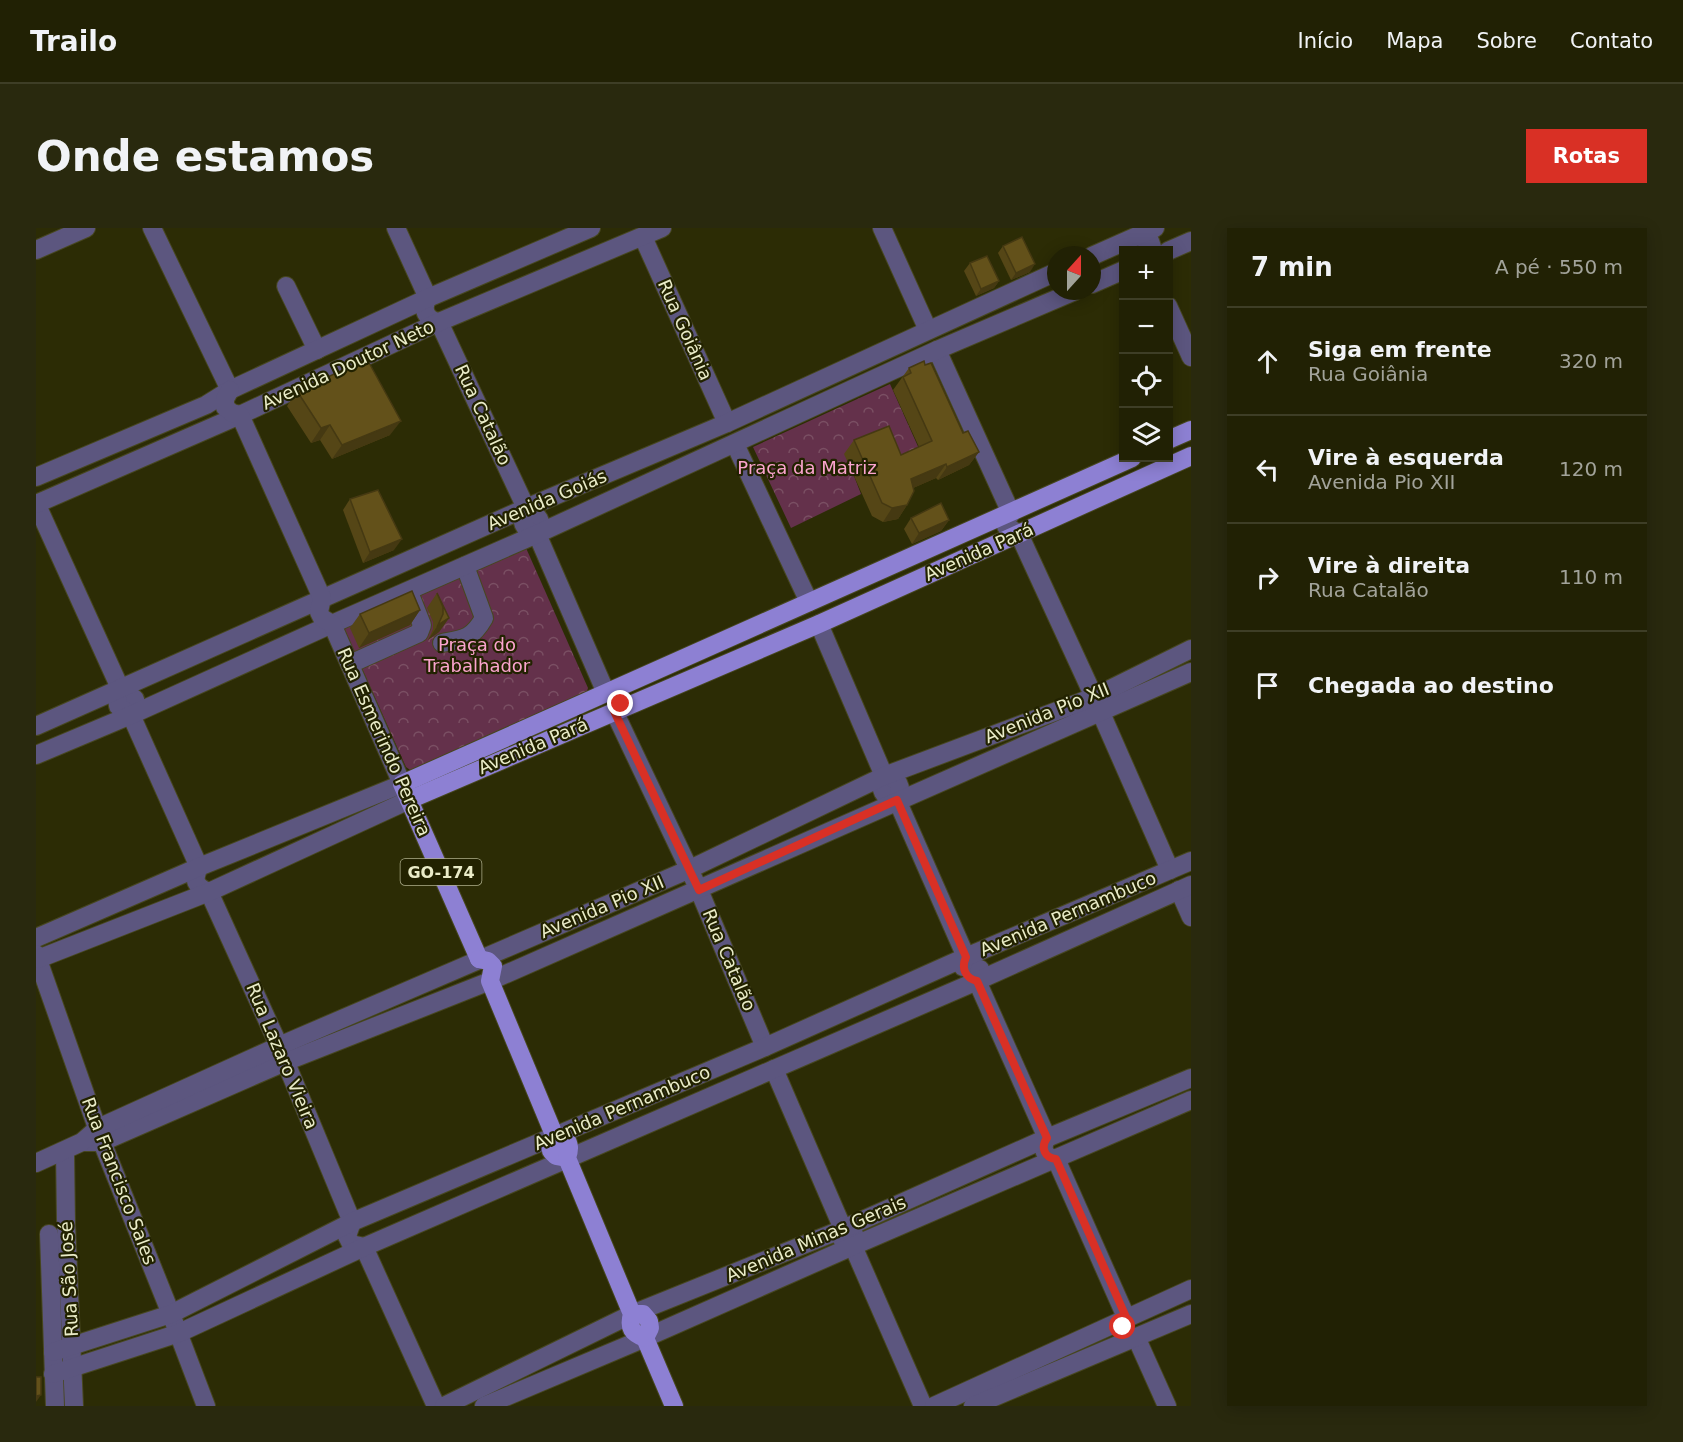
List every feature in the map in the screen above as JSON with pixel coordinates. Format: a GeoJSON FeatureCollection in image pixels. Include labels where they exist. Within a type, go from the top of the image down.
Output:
{"type":"FeatureCollection","features":[{"type":"Feature","properties":{"kind":"main road"},"geometry":{"type":"LineString","coordinates":[[1173,439],[1191,430]]}},
{"type":"Feature","properties":{"kind":"main road","name":"Avenida Pará"},"geometry":{"type":"LineString","coordinates":[[406,792],[614,711],[819,624],[1191,456]]}},
{"type":"Feature","properties":{"kind":"main road","name":"Avenida Pará"},"geometry":{"type":"LineString","coordinates":[[406,792],[606,693],[1123,462]]}},
{"type":"Feature","properties":{"kind":"main road","name":"Rua Esmerindo Pereira"},"geometry":{"type":"LineString","coordinates":[[406,792],[479,959],[488,961],[493,966],[490,981],[555,1137],[551,1151],[556,1156],[567,1158],[632,1314],[643,1314],[649,1321],[650,1328],[645,1338],[674,1406]]}},
{"type":"Feature","properties":{"kind":"street"},"geometry":{"type":"LineString","coordinates":[[36,250],[86,228]]}},
{"type":"Feature","properties":{"kind":"street","name":"Rua Esmerindo Pereira"},"geometry":{"type":"LineString","coordinates":[[152,228],[230,390],[225,399],[225,407],[232,413],[240,415],[322,598],[334,602],[338,607],[332,624],[406,792]]}},
{"type":"Feature","properties":{"kind":"street","name":"Rua Catalão"},"geometry":{"type":"LineString","coordinates":[[396,228],[428,298],[437,299],[443,306],[444,315],[439,322],[526,508],[522,516],[523,525],[528,532],[537,534],[606,693],[616,693],[620,697],[621,704],[614,711],[699,890],[765,1047],[773,1048],[779,1054],[779,1063],[774,1069],[843,1229],[841,1237],[843,1241],[853,1246],[923,1406]]}},
{"type":"Feature","properties":{"kind":"street","name":"Avenida Doutor Neto"},"geometry":{"type":"LineString","coordinates":[[36,477],[207,405],[230,390],[428,298],[591,228]]}},
{"type":"Feature","properties":{"kind":"street"},"geometry":{"type":"LineString","coordinates":[[626,228],[634,236],[647,232]]}},
{"type":"Feature","properties":{"kind":"street","name":"Avenida Doutor Neto"},"geometry":{"type":"LineString","coordinates":[[37,504],[240,415],[439,322],[647,232],[662,228]]}},
{"type":"Feature","properties":{"kind":"street"},"geometry":{"type":"LineString","coordinates":[[882,228],[928,330],[938,330],[942,335],[943,342],[936,350]]}},
{"type":"Feature","properties":{"kind":"street"},"geometry":{"type":"LineString","coordinates":[[1101,252],[1155,228]]}},
{"type":"Feature","properties":{"kind":"street","name":"Rua Goiânia"},"geometry":{"type":"LineString","coordinates":[[647,232],[727,423],[734,422],[742,429],[741,440],[735,444],[809,602],[821,607],[823,619],[819,624],[884,776],[897,780],[901,787],[897,800],[966,957],[979,965],[980,973],[977,981],[1047,1138],[1055,1139],[1060,1145],[1061,1153],[1056,1159],[1126,1317],[1123,1324],[1124,1331],[1129,1336],[1136,1337],[1167,1406]]}},
{"type":"Feature","properties":{"kind":"street"},"geometry":{"type":"LineString","coordinates":[[1135,238],[1150,241],[1152,246]]}},
{"type":"Feature","properties":{"kind":"street"},"geometry":{"type":"LineString","coordinates":[[1173,249],[1191,240]]}},
{"type":"Feature","properties":{"kind":"street"},"geometry":{"type":"LineString","coordinates":[[1101,280],[1119,272]]}},
{"type":"Feature","properties":{"kind":"street","name":"Avenida Goiás"},"geometry":{"type":"LineString","coordinates":[[36,726],[526,508],[727,423],[1047,276]]}},
{"type":"Feature","properties":{"kind":"street"},"geometry":{"type":"LineString","coordinates":[[286,286],[317,350]]}},
{"type":"Feature","properties":{"kind":"street"},"geometry":{"type":"LineString","coordinates":[[36,754],[131,715],[537,534],[936,350],[1054,300]]}},
{"type":"Feature","properties":{"kind":"street"},"geometry":{"type":"LineString","coordinates":[[1173,317],[1191,357]]}},
{"type":"Feature","properties":{"kind":"street"},"geometry":{"type":"LineString","coordinates":[[936,350],[1011,513],[1019,515],[1023,520],[1024,525],[1019,534],[1170,870],[1179,871],[1184,875],[1191,916]]}},
{"type":"Feature","properties":{"kind":"street","name":"Rua Lazaro Vieira"},"geometry":{"type":"LineString","coordinates":[[36,483],[41,488],[42,496],[37,504],[120,688],[117,698],[118,706],[131,715],[199,867],[211,871],[214,876],[214,884],[209,892],[282,1054],[352,1222],[347,1236],[351,1244],[364,1248],[436,1406]]}},
{"type":"Feature","properties":{"kind":"street"},"geometry":{"type":"LineString","coordinates":[[442,643],[465,639],[476,632],[484,618],[465,566]]}},
{"type":"Feature","properties":{"kind":"street"},"geometry":{"type":"LineString","coordinates":[[350,664],[419,633],[422,625],[408,590]]}},
{"type":"Feature","properties":{"kind":"street","name":"Avenida Pio XII"},"geometry":{"type":"LineString","coordinates":[[282,1054],[490,981],[699,890],[897,800],[1097,705],[1191,649]]}},
{"type":"Feature","properties":{"kind":"street","name":"Avenida Pio XII"},"geometry":{"type":"LineString","coordinates":[[36,1163],[282,1054],[479,959],[690,870],[884,776],[1191,672]]}},
{"type":"Feature","properties":{"kind":"street","name":"Avenida Pará"},"geometry":{"type":"LineString","coordinates":[[36,938],[199,867],[406,792]]}},
{"type":"Feature","properties":{"kind":"street","name":"Avenida Pará"},"geometry":{"type":"LineString","coordinates":[[37,956],[209,892],[406,792]]}},
{"type":"Feature","properties":{"kind":"street","name":"Avenida Pernambuco"},"geometry":{"type":"LineString","coordinates":[[53,1352],[171,1314],[352,1222],[765,1047],[966,957],[1191,861]]}},
{"type":"Feature","properties":{"kind":"street","name":"Avenida Pernambuco"},"geometry":{"type":"LineString","coordinates":[[53,1374],[178,1333],[567,1158],[977,981],[1185,888]]}},
{"type":"Feature","properties":{"kind":"street","name":"Rua Francisco Sales"},"geometry":{"type":"LineString","coordinates":[[37,956],[100,1135],[206,1406]]}},
{"type":"Feature","properties":{"kind":"street","name":"Avenida Minas Gerais"},"geometry":{"type":"LineString","coordinates":[[444,1406],[632,1314],[843,1229],[1047,1138],[1191,1078]]}},
{"type":"Feature","properties":{"kind":"street","name":"Avenida Minas Gerais"},"geometry":{"type":"LineString","coordinates":[[484,1406],[1191,1100]]}},
{"type":"Feature","properties":{"kind":"street","name":"Rua São José"},"geometry":{"type":"LineString","coordinates":[[66,1151],[66,1224],[74,1406]]}},
{"type":"Feature","properties":{"kind":"street"},"geometry":{"type":"LineString","coordinates":[[43,1237],[66,1224]]}},
{"type":"Feature","properties":{"kind":"street","name":"Rua São José"},"geometry":{"type":"LineString","coordinates":[[43,1237],[53,1352],[55,1406]]}},
{"type":"Feature","properties":{"kind":"street"},"geometry":{"type":"LineString","coordinates":[[934,1406],[1191,1289]]}},
{"type":"Feature","properties":{"kind":"street"},"geometry":{"type":"LineString","coordinates":[[973,1406],[1191,1314]]}},
{"type":"Feature","properties":{"kind":"green space","name":"Praça da Matriz"},"geometry":{"type":"Polygon","coordinates":[[[890,384],[920,451],[890,464],[845,453],[861,494],[791,528],[753,447],[890,384]]]}},
{"type":"Feature","properties":{"kind":"green space","name":"Praça do Trabalhador"},"geometry":{"type":"Polygon","coordinates":[[[526,548],[588,688],[585,697],[413,772],[406,767],[344,628],[526,548]]]}},
{"type":"Feature","properties":{"kind":"building"},"geometry":{"type":"Polygon","coordinates":[[[1022,237],[1035,264],[1016,273],[1003,246],[1022,237]]]}},
{"type":"Feature","properties":{"kind":"building"},"geometry":{"type":"Polygon","coordinates":[[[987,256],[999,281],[981,289],[970,263],[987,256]]]}},
{"type":"Feature","properties":{"kind":"building"},"geometry":{"type":"Polygon","coordinates":[[[367,359],[401,421],[342,445],[330,425],[321,428],[297,391],[367,359]]]}},
{"type":"Feature","properties":{"kind":"building"},"geometry":{"type":"Polygon","coordinates":[[[924,361],[925,365],[931,363],[963,433],[968,431],[979,452],[947,467],[946,464],[911,479],[914,491],[907,505],[892,508],[882,503],[854,440],[889,426],[901,455],[932,441],[903,377],[911,373],[909,368],[924,361]]]}},
{"type":"Feature","properties":{"kind":"building"},"geometry":{"type":"Polygon","coordinates":[[[378,490],[402,539],[370,552],[350,499],[378,490]]]}},
{"type":"Feature","properties":{"kind":"building"},"geometry":{"type":"Polygon","coordinates":[[[941,503],[949,520],[919,533],[911,518],[941,503]]]}},
{"type":"Feature","properties":{"kind":"building"},"geometry":{"type":"Polygon","coordinates":[[[412,591],[420,610],[369,633],[360,614],[412,591]]]}},
{"type":"Feature","properties":{"kind":"building"},"geometry":{"type":"Polygon","coordinates":[[[437,593],[449,618],[438,625],[443,614],[443,607],[437,593]]]}},
{"type":"Feature","properties":{"kind":"building"},"geometry":{"type":"Polygon","coordinates":[[[36,1377],[41,1377],[41,1395],[36,1396],[36,1377]]]}},
{"type":"Feature","properties":{"kind":"route"},"geometry":{"type":"LineString","coordinates":[[621,704],[614,711],[699,890],[897,800],[966,957],[963,969],[967,976],[977,981],[1047,1138],[1043,1148],[1044,1152],[1052,1159],[1056,1159],[1126,1317],[1123,1327]]}}]}
